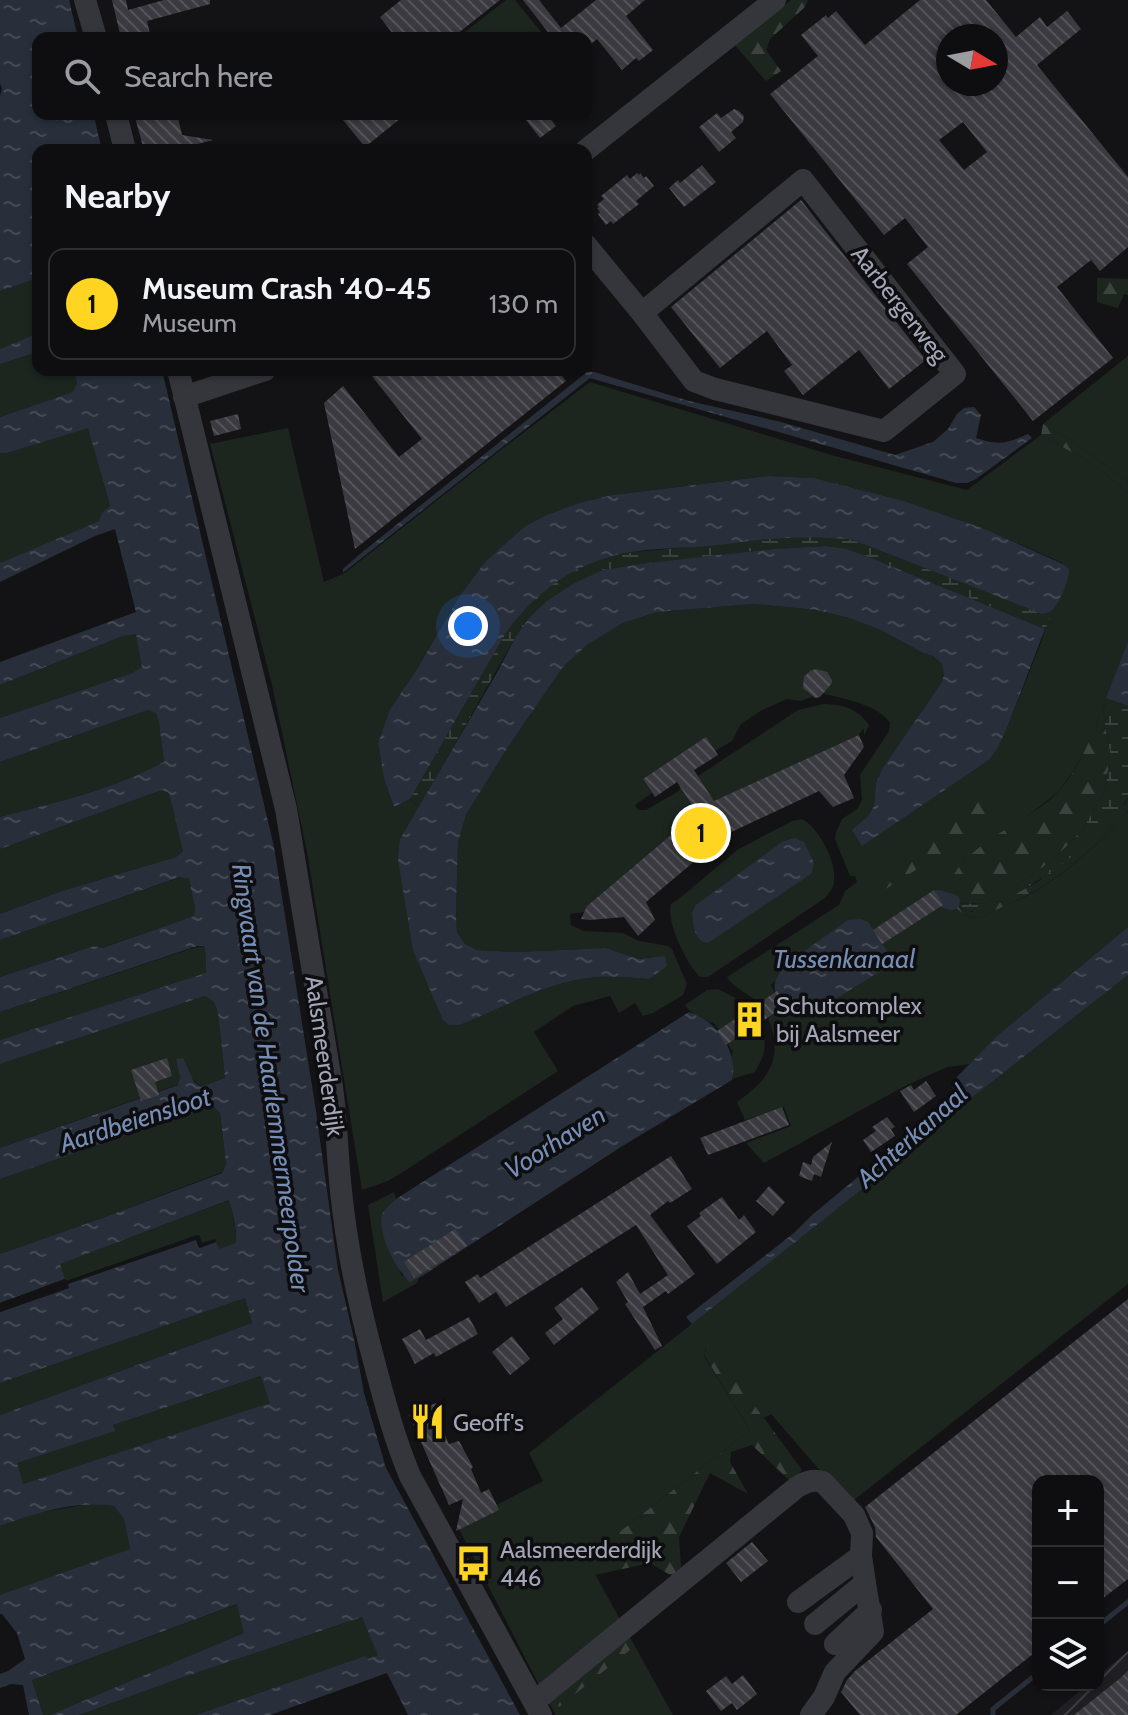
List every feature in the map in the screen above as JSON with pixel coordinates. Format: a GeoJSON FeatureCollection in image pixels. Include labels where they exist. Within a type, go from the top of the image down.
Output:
{"type":"FeatureCollection","features":[{"type":"Feature","properties":{"kind":"street"},"geometry":{"type":"LineString","coordinates":[[85,0],[94,32]]}},
{"type":"Feature","properties":{"kind":"street"},"geometry":{"type":"LineString","coordinates":[[592,145],[775,0]]}},
{"type":"Feature","properties":{"kind":"street"},"geometry":{"type":"LineString","coordinates":[[118,120],[124,144]]}},
{"type":"Feature","properties":{"kind":"street","name":"Aarbergerweg"},"geometry":{"type":"LineString","coordinates":[[592,252],[694,381],[715,389],[884,431],[955,374],[803,180],[642,313]]}},
{"type":"Feature","properties":{"kind":"street","name":"Aalsmeerderdijk"},"geometry":{"type":"LineString","coordinates":[[179,376],[286,809],[332,1087],[340,1188],[360,1312],[395,1440],[410,1476],[537,1709]]}},
{"type":"Feature","properties":{"kind":"street"},"geometry":{"type":"LineString","coordinates":[[184,397],[247,376]]}},
{"type":"Feature","properties":{"kind":"street"},"geometry":{"type":"LineString","coordinates":[[537,1709],[797,1487],[815,1480],[823,1482],[854,1515],[862,1533],[861,1556],[874,1629],[872,1635],[835,1672],[824,1697],[811,1715]]}},
{"type":"Feature","properties":{"kind":"street"},"geometry":{"type":"LineString","coordinates":[[798,1602],[861,1556]]}},
{"type":"Feature","properties":{"kind":"street"},"geometry":{"type":"LineString","coordinates":[[815,1624],[865,1583]]}},
{"type":"Feature","properties":{"kind":"street"},"geometry":{"type":"LineString","coordinates":[[835,1644],[871,1610]]}},
{"type":"Feature","properties":{"kind":"shaded area"},"geometry":{"type":"Polygon","coordinates":[[[1128,1651],[1128,1715],[1051,1715],[1080,1691],[1104,1691],[1104,1671],[1128,1651]]]}},
{"type":"Feature","properties":{"kind":"green space"},"geometry":{"type":"Polygon","coordinates":[[[506,0],[515,0],[541,32],[465,32],[506,0]]]}},
{"type":"Feature","properties":{"kind":"green space"},"geometry":{"type":"Polygon","coordinates":[[[791,0],[808,1],[770,39],[766,50],[781,71],[766,81],[735,45],[791,0]]]}},
{"type":"Feature","properties":{"kind":"green space"},"geometry":{"type":"Polygon","coordinates":[[[1097,278],[1128,279],[1128,295],[1124,294],[1118,308],[1097,302],[1097,278]]]}},
{"type":"Feature","properties":{"kind":"green space"},"geometry":{"type":"Polygon","coordinates":[[[32,280],[32,336],[0,349],[0,291],[32,280]]]}},
{"type":"Feature","properties":{"kind":"green space"},"geometry":{"type":"Polygon","coordinates":[[[32,354],[32,376],[75,376],[77,384],[74,392],[0,417],[0,364],[32,354]]]}},
{"type":"Feature","properties":{"kind":"green space"},"geometry":{"type":"Polygon","coordinates":[[[1128,356],[1128,482],[1071,440],[1043,424],[1128,356]]]}},
{"type":"Feature","properties":{"kind":"green space"},"geometry":{"type":"Polygon","coordinates":[[[590,382],[835,456],[967,490],[1041,435],[1093,464],[1128,493],[1128,641],[1089,743],[1074,770],[1058,792],[963,862],[946,898],[964,914],[977,918],[1019,900],[1070,867],[1128,811],[1128,927],[998,1035],[971,1064],[947,1067],[905,1086],[764,1163],[746,1143],[791,1126],[784,1107],[745,1120],[737,1102],[758,1085],[771,1066],[775,1044],[768,1018],[782,1008],[798,1014],[778,973],[771,985],[773,995],[758,1003],[727,977],[839,905],[845,891],[857,882],[855,876],[850,876],[835,839],[836,832],[842,819],[857,809],[862,800],[860,775],[889,731],[890,723],[864,705],[806,689],[814,696],[801,701],[787,699],[762,710],[741,724],[732,741],[715,751],[706,738],[643,779],[652,793],[636,804],[639,810],[646,810],[679,791],[680,787],[697,813],[587,906],[585,912],[570,914],[571,925],[584,931],[623,933],[639,941],[668,946],[687,984],[683,995],[643,1016],[635,1003],[619,1013],[610,996],[573,1006],[534,1032],[558,1071],[403,1172],[362,1190],[307,852],[272,685],[210,444],[288,428],[324,582],[345,573],[590,382]],[[769,476],[612,495],[579,503],[524,527],[485,562],[459,597],[390,709],[378,743],[384,779],[394,807],[410,799],[419,807],[400,839],[460,1025],[534,993],[581,979],[649,979],[652,957],[638,959],[606,948],[517,952],[477,950],[465,944],[457,932],[458,842],[466,815],[563,667],[587,645],[623,623],[657,612],[753,604],[817,610],[881,630],[933,656],[942,664],[942,682],[882,769],[876,783],[874,806],[853,830],[863,845],[989,760],[1007,728],[1042,640],[1063,563],[985,529],[904,501],[814,478],[769,476]]]}},
{"type":"Feature","properties":{"kind":"green space"},"geometry":{"type":"Polygon","coordinates":[[[1043,424],[1071,440],[1128,482],[1128,493],[1093,464],[1041,435],[1043,424]]]}},
{"type":"Feature","properties":{"kind":"green space"},"geometry":{"type":"Polygon","coordinates":[[[88,427],[110,507],[99,521],[0,563],[0,453],[88,427]]]}},
{"type":"Feature","properties":{"kind":"green space"},"geometry":{"type":"Polygon","coordinates":[[[790,537],[853,540],[1042,614],[1055,607],[1045,629],[871,558],[847,549],[826,546],[773,549],[603,570],[515,638],[419,807],[410,799],[507,631],[537,597],[562,578],[589,563],[625,553],[790,537]]]}},
{"type":"Feature","properties":{"kind":"green space"},"geometry":{"type":"Polygon","coordinates":[[[136,633],[143,667],[0,718],[0,685],[136,633]]]}},
{"type":"Feature","properties":{"kind":"green space"},"geometry":{"type":"Polygon","coordinates":[[[1106,698],[1103,713],[1110,751],[1106,788],[1083,829],[1043,867],[1014,887],[983,904],[953,902],[972,912],[984,911],[1039,881],[1128,798],[1128,811],[1085,854],[1036,890],[980,917],[964,914],[946,898],[951,880],[961,864],[1059,791],[1081,758],[1106,698]]]}},
{"type":"Feature","properties":{"kind":"green space"},"geometry":{"type":"Polygon","coordinates":[[[1106,698],[1128,706],[1128,798],[1118,813],[1074,855],[1041,879],[991,908],[973,912],[952,903],[983,904],[1014,887],[1043,867],[1083,829],[1106,788],[1110,751],[1103,713],[1106,698]]]}},
{"type":"Feature","properties":{"kind":"green space"},"geometry":{"type":"Polygon","coordinates":[[[824,704],[844,707],[860,715],[869,725],[864,736],[864,728],[854,740],[714,801],[698,776],[798,710],[824,704]]]}},
{"type":"Feature","properties":{"kind":"green space"},"geometry":{"type":"Polygon","coordinates":[[[148,710],[156,712],[164,763],[104,788],[0,817],[0,762],[148,710]]]}},
{"type":"Feature","properties":{"kind":"green space"},"geometry":{"type":"Polygon","coordinates":[[[162,790],[169,793],[182,845],[183,851],[176,857],[62,891],[0,914],[0,849],[162,790]]]}},
{"type":"Feature","properties":{"kind":"green space"},"geometry":{"type":"Polygon","coordinates":[[[985,796],[1009,811],[873,897],[864,883],[985,796]]]}},
{"type":"Feature","properties":{"kind":"green space"},"geometry":{"type":"Polygon","coordinates":[[[802,819],[808,823],[825,846],[833,864],[834,883],[831,890],[825,898],[708,977],[700,977],[678,942],[671,921],[671,904],[737,850],[792,821],[802,819]],[[811,874],[696,905],[775,896],[811,874]]]}},
{"type":"Feature","properties":{"kind":"green space"},"geometry":{"type":"Polygon","coordinates":[[[181,877],[189,879],[194,916],[101,948],[94,946],[0,977],[0,940],[181,877]]]}},
{"type":"Feature","properties":{"kind":"green space"},"geometry":{"type":"Polygon","coordinates":[[[204,946],[206,974],[0,1040],[0,1012],[204,946]]]}},
{"type":"Feature","properties":{"kind":"green space"},"geometry":{"type":"Polygon","coordinates":[[[1128,975],[1128,1284],[849,1504],[771,1414],[764,1418],[706,1347],[704,1356],[750,1430],[586,1558],[673,1715],[556,1715],[457,1525],[543,1481],[529,1453],[1128,975]]]}},
{"type":"Feature","properties":{"kind":"green space"},"geometry":{"type":"Polygon","coordinates":[[[718,989],[752,1009],[719,1030],[713,1022],[690,1011],[685,1005],[707,990],[718,989]]]}},
{"type":"Feature","properties":{"kind":"green space"},"geometry":{"type":"Polygon","coordinates":[[[205,996],[214,1002],[218,1013],[225,1079],[202,1087],[177,1059],[179,1084],[0,1148],[0,1064],[205,996]]]}},
{"type":"Feature","properties":{"kind":"green space"},"geometry":{"type":"Polygon","coordinates":[[[760,1022],[765,1047],[759,1065],[755,1072],[732,1079],[733,1052],[728,1044],[760,1022]]]}},
{"type":"Feature","properties":{"kind":"green space"},"geometry":{"type":"Polygon","coordinates":[[[214,1107],[220,1113],[226,1164],[222,1172],[0,1254],[0,1179],[214,1107]]]}},
{"type":"Feature","properties":{"kind":"green space"},"geometry":{"type":"Polygon","coordinates":[[[394,1192],[396,1199],[383,1212],[388,1246],[402,1276],[420,1276],[417,1283],[383,1302],[368,1205],[394,1192]]]}},
{"type":"Feature","properties":{"kind":"green space"},"geometry":{"type":"Polygon","coordinates":[[[230,1200],[236,1244],[218,1250],[202,1243],[199,1235],[66,1281],[59,1264],[230,1200]]]}},
{"type":"Feature","properties":{"kind":"green space"},"geometry":{"type":"Polygon","coordinates":[[[245,1298],[252,1323],[0,1415],[0,1383],[245,1298]]]}},
{"type":"Feature","properties":{"kind":"green space"},"geometry":{"type":"Polygon","coordinates":[[[707,1346],[802,1470],[791,1482],[752,1445],[731,1452],[730,1462],[748,1494],[710,1473],[679,1537],[682,1582],[650,1563],[595,1575],[586,1558],[750,1430],[704,1355],[707,1346]]]}},
{"type":"Feature","properties":{"kind":"green space"},"geometry":{"type":"Polygon","coordinates":[[[262,1376],[271,1403],[23,1484],[16,1463],[114,1431],[113,1425],[262,1376]]]}},
{"type":"Feature","properties":{"kind":"green space"},"geometry":{"type":"Polygon","coordinates":[[[95,1503],[114,1506],[124,1519],[130,1549],[0,1596],[0,1526],[37,1513],[95,1503]]]}},
{"type":"Feature","properties":{"kind":"green space"},"geometry":{"type":"Polygon","coordinates":[[[238,1604],[245,1633],[50,1715],[42,1715],[32,1680],[238,1604]]]}},
{"type":"Feature","properties":{"kind":"green space"},"geometry":{"type":"Polygon","coordinates":[[[362,1617],[379,1655],[367,1659],[365,1656],[196,1715],[79,1715],[181,1678],[362,1617]]]}},
{"type":"Feature","properties":{"kind":"green space"},"geometry":{"type":"Polygon","coordinates":[[[617,1628],[630,1650],[559,1707],[553,1697],[617,1628]]]}},
{"type":"Feature","properties":{"kind":"water"},"geometry":{"type":"Polygon","coordinates":[[[0,0],[69,0],[77,32],[32,32],[32,120],[95,120],[101,144],[32,144],[32,280],[0,291],[2,89],[0,0]]]}},
{"type":"Feature","properties":{"kind":"water"},"geometry":{"type":"Polygon","coordinates":[[[32,336],[32,354],[0,364],[0,349],[32,336]]]}},
{"type":"Feature","properties":{"kind":"water"},"geometry":{"type":"Polygon","coordinates":[[[592,372],[895,455],[933,442],[964,408],[974,407],[981,415],[976,438],[997,443],[1028,434],[1032,438],[976,479],[956,483],[590,378],[343,572],[360,554],[582,376],[592,376],[592,372]]]}},
{"type":"Feature","properties":{"kind":"water"},"geometry":{"type":"Polygon","coordinates":[[[75,376],[163,376],[274,847],[338,1270],[364,1393],[386,1468],[520,1715],[408,1715],[387,1673],[270,1715],[196,1715],[365,1656],[368,1659],[378,1655],[362,1617],[79,1715],[50,1715],[244,1633],[237,1604],[32,1680],[43,1715],[29,1715],[23,1685],[11,1684],[0,1688],[0,1674],[25,1659],[17,1633],[0,1614],[0,1595],[130,1549],[124,1519],[114,1506],[70,1506],[0,1526],[0,1415],[252,1323],[245,1298],[0,1383],[0,1312],[68,1288],[67,1284],[196,1239],[200,1248],[216,1242],[219,1249],[236,1243],[229,1200],[60,1264],[65,1279],[0,1303],[0,1254],[222,1173],[226,1164],[220,1113],[214,1107],[0,1179],[0,1148],[178,1085],[180,1077],[176,1059],[183,1058],[194,1082],[201,1087],[225,1078],[218,1013],[214,1002],[205,996],[0,1064],[0,1040],[206,973],[204,946],[197,946],[0,1012],[0,977],[94,946],[102,948],[194,916],[195,908],[189,879],[180,877],[0,940],[0,914],[62,891],[176,857],[183,851],[169,793],[162,790],[0,849],[0,817],[104,788],[164,762],[156,713],[148,710],[0,762],[0,718],[142,667],[136,634],[123,636],[0,685],[0,662],[136,612],[115,529],[0,582],[0,563],[99,521],[110,506],[88,428],[0,453],[0,417],[73,392],[77,384],[75,376]],[[261,1376],[113,1425],[115,1431],[17,1463],[23,1484],[270,1403],[261,1376]]]}},
{"type":"Feature","properties":{"kind":"water"},"geometry":{"type":"Polygon","coordinates":[[[769,476],[814,478],[904,501],[985,529],[1063,564],[1069,569],[1064,590],[1053,610],[1042,614],[853,540],[836,538],[768,539],[645,550],[603,559],[561,579],[517,619],[507,631],[410,799],[394,807],[384,779],[378,743],[390,709],[459,597],[485,562],[507,542],[524,527],[579,503],[612,495],[769,476]]]}},
{"type":"Feature","properties":{"kind":"water"},"geometry":{"type":"Polygon","coordinates":[[[826,546],[847,549],[871,558],[1045,629],[1007,728],[989,760],[862,846],[852,830],[868,816],[874,806],[876,783],[882,769],[942,682],[942,664],[933,656],[881,630],[817,610],[753,604],[657,612],[623,623],[587,645],[563,667],[466,815],[458,842],[457,932],[465,944],[477,950],[517,952],[606,948],[638,959],[665,956],[667,966],[649,979],[598,977],[565,983],[460,1025],[449,1025],[443,1020],[413,950],[398,860],[400,839],[529,618],[547,601],[573,584],[603,570],[773,549],[826,546]]]}},
{"type":"Feature","properties":{"kind":"water"},"geometry":{"type":"Polygon","coordinates":[[[1128,641],[1128,706],[1106,698],[1128,641]]]}},
{"type":"Feature","properties":{"kind":"water"},"geometry":{"type":"Polygon","coordinates":[[[794,838],[804,842],[814,863],[811,874],[708,943],[699,939],[692,913],[696,905],[782,842],[794,838]]]}},
{"type":"Feature","properties":{"kind":"water","name":"Tussenkanaal"},"geometry":{"type":"Polygon","coordinates":[[[848,920],[868,922],[888,953],[882,970],[813,1013],[797,1013],[783,1003],[776,993],[775,982],[785,965],[848,920]]]}},
{"type":"Feature","properties":{"kind":"water","name":"Achterkanaal"},"geometry":{"type":"Polygon","coordinates":[[[1128,927],[1128,975],[692,1324],[686,1317],[902,1143],[955,1096],[952,1085],[957,1077],[998,1035],[1128,927]]]}},
{"type":"Feature","properties":{"kind":"water","name":"Voorhaven"},"geometry":{"type":"Polygon","coordinates":[[[689,1012],[708,1022],[723,1038],[732,1059],[732,1080],[624,1145],[422,1276],[410,1282],[405,1277],[389,1250],[382,1229],[383,1213],[396,1199],[689,1012]]]}},
{"type":"Feature","properties":{"kind":"pier"},"geometry":{"type":"Polygon","coordinates":[[[197,1235],[202,1243],[215,1239],[216,1242],[199,1248],[196,1240],[68,1284],[69,1288],[0,1312],[0,1308],[63,1284],[0,1307],[0,1303],[197,1235]]]}},
{"type":"Feature","properties":{"kind":"building"},"geometry":{"type":"Polygon","coordinates":[[[112,0],[126,0],[128,10],[164,0],[210,0],[210,4],[147,21],[150,32],[120,32],[112,0]]]}},
{"type":"Feature","properties":{"kind":"building"},"geometry":{"type":"Polygon","coordinates":[[[401,0],[500,0],[460,32],[391,32],[380,17],[401,0]]]}},
{"type":"Feature","properties":{"kind":"building"},"geometry":{"type":"Polygon","coordinates":[[[523,0],[539,0],[561,28],[596,0],[645,0],[626,16],[653,50],[639,61],[636,58],[622,70],[597,39],[592,43],[592,32],[548,32],[523,0]]]}},
{"type":"Feature","properties":{"kind":"building"},"geometry":{"type":"Polygon","coordinates":[[[920,0],[986,0],[1005,24],[936,24],[936,96],[1008,96],[1008,27],[1016,37],[1040,17],[1047,27],[1067,11],[1081,29],[1037,65],[1128,177],[1128,247],[1100,271],[1091,260],[1057,287],[1113,358],[1033,421],[907,264],[928,247],[905,218],[884,235],[770,94],[818,56],[801,35],[836,11],[865,45],[920,0]],[[963,122],[939,140],[964,170],[987,152],[963,122]]]}},
{"type":"Feature","properties":{"kind":"building"},"geometry":{"type":"Polygon","coordinates":[[[734,109],[744,116],[743,122],[731,132],[736,138],[719,152],[699,127],[717,113],[721,118],[734,109]]]}},
{"type":"Feature","properties":{"kind":"building"},"geometry":{"type":"Polygon","coordinates":[[[136,120],[178,120],[182,135],[213,140],[197,144],[142,144],[136,120]]]}},
{"type":"Feature","properties":{"kind":"building"},"geometry":{"type":"Polygon","coordinates":[[[343,120],[399,120],[369,144],[363,144],[343,120]]]}},
{"type":"Feature","properties":{"kind":"building"},"geometry":{"type":"Polygon","coordinates":[[[526,120],[551,120],[556,126],[540,138],[526,120]]]}},
{"type":"Feature","properties":{"kind":"building"},"geometry":{"type":"Polygon","coordinates":[[[702,165],[716,182],[684,207],[669,188],[702,165]]]}},
{"type":"Feature","properties":{"kind":"building"},"geometry":{"type":"Polygon","coordinates":[[[637,173],[644,178],[646,176],[654,186],[636,201],[639,204],[613,224],[611,221],[606,225],[598,214],[597,205],[604,199],[601,196],[627,175],[630,179],[637,173]]]}},
{"type":"Feature","properties":{"kind":"building"},"geometry":{"type":"Polygon","coordinates":[[[801,200],[926,360],[889,389],[859,350],[803,395],[784,371],[792,365],[767,331],[720,368],[671,307],[801,200]]]}},
{"type":"Feature","properties":{"kind":"building"},"geometry":{"type":"Polygon","coordinates":[[[372,376],[562,376],[566,381],[355,549],[324,403],[343,386],[399,457],[422,439],[372,376]]]}},
{"type":"Feature","properties":{"kind":"building"},"geometry":{"type":"Polygon","coordinates":[[[238,414],[241,429],[214,436],[210,421],[238,414]]]}},
{"type":"Feature","properties":{"kind":"building"},"geometry":{"type":"Polygon","coordinates":[[[816,669],[827,672],[832,683],[820,697],[815,698],[803,688],[804,677],[816,669]]]}},
{"type":"Feature","properties":{"kind":"building"},"geometry":{"type":"Polygon","coordinates":[[[859,735],[864,747],[844,775],[854,798],[833,807],[819,791],[727,834],[646,902],[655,920],[638,936],[624,917],[581,919],[587,906],[697,813],[677,782],[655,797],[643,779],[706,737],[718,755],[694,770],[714,801],[859,735]]]}},
{"type":"Feature","properties":{"kind":"building","name":"Schutcomplex bij Aalsmeer"},"geometry":{"type":"Polygon","coordinates":[[[934,890],[943,905],[882,944],[873,930],[934,890]]]}},
{"type":"Feature","properties":{"kind":"building","name":"Schutcomplex bij Aalsmeer"},"geometry":{"type":"Polygon","coordinates":[[[777,991],[787,1005],[726,1045],[717,1031],[777,991]]]}},
{"type":"Feature","properties":{"kind":"building"},"geometry":{"type":"Polygon","coordinates":[[[167,1058],[172,1076],[155,1082],[159,1095],[141,1101],[131,1070],[167,1058]]]}},
{"type":"Feature","properties":{"kind":"building"},"geometry":{"type":"Polygon","coordinates":[[[926,1081],[936,1096],[914,1112],[900,1091],[911,1085],[914,1090],[926,1081]]]}},
{"type":"Feature","properties":{"kind":"building"},"geometry":{"type":"Polygon","coordinates":[[[782,1107],[789,1125],[708,1155],[700,1138],[782,1107]]]}},
{"type":"Feature","properties":{"kind":"building"},"geometry":{"type":"Polygon","coordinates":[[[887,1117],[895,1127],[891,1129],[895,1136],[871,1152],[863,1140],[876,1131],[872,1127],[887,1117]]]}},
{"type":"Feature","properties":{"kind":"building"},"geometry":{"type":"Polygon","coordinates":[[[832,1142],[821,1177],[814,1174],[812,1181],[799,1176],[803,1162],[811,1165],[813,1157],[832,1142]]]}},
{"type":"Feature","properties":{"kind":"building"},"geometry":{"type":"Polygon","coordinates":[[[671,1156],[692,1189],[670,1203],[668,1201],[650,1215],[695,1274],[668,1294],[666,1291],[643,1307],[662,1346],[655,1350],[625,1304],[628,1302],[616,1282],[628,1272],[640,1294],[668,1275],[636,1225],[506,1307],[496,1292],[479,1303],[465,1282],[478,1274],[480,1278],[671,1156]]]}},
{"type":"Feature","properties":{"kind":"building"},"geometry":{"type":"Polygon","coordinates":[[[769,1186],[785,1202],[773,1216],[756,1201],[769,1186]]]}},
{"type":"Feature","properties":{"kind":"building"},"geometry":{"type":"Polygon","coordinates":[[[722,1197],[739,1220],[744,1215],[756,1232],[717,1264],[687,1226],[722,1197]]]}},
{"type":"Feature","properties":{"kind":"building"},"geometry":{"type":"Polygon","coordinates":[[[455,1229],[467,1246],[414,1278],[404,1262],[455,1229]]]}},
{"type":"Feature","properties":{"kind":"building"},"geometry":{"type":"Polygon","coordinates":[[[582,1287],[599,1309],[554,1345],[545,1333],[563,1319],[554,1308],[582,1287]]]}},
{"type":"Feature","properties":{"kind":"building"},"geometry":{"type":"Polygon","coordinates":[[[1128,1299],[1128,1579],[1104,1597],[1104,1475],[1032,1475],[1032,1655],[956,1715],[860,1715],[841,1692],[855,1671],[933,1609],[876,1537],[875,1527],[865,1507],[1128,1299]]]}},
{"type":"Feature","properties":{"kind":"building"},"geometry":{"type":"Polygon","coordinates":[[[469,1317],[478,1334],[436,1357],[434,1353],[415,1364],[402,1339],[420,1329],[426,1340],[469,1317]]]}},
{"type":"Feature","properties":{"kind":"building"},"geometry":{"type":"Polygon","coordinates":[[[512,1336],[530,1359],[510,1375],[492,1352],[512,1336]]]}},
{"type":"Feature","properties":{"kind":"building"},"geometry":{"type":"Polygon","coordinates":[[[436,1403],[443,1418],[438,1420],[449,1444],[459,1441],[473,1467],[471,1469],[481,1493],[489,1489],[499,1510],[456,1531],[463,1499],[449,1505],[409,1415],[436,1403]]]}},
{"type":"Feature","properties":{"kind":"building"},"geometry":{"type":"Polygon","coordinates":[[[752,1542],[768,1561],[741,1582],[726,1563],[752,1542]]]}},
{"type":"Feature","properties":{"kind":"building"},"geometry":{"type":"Polygon","coordinates":[[[1128,1672],[1128,1715],[1074,1715],[1128,1672]]]}},
{"type":"Feature","properties":{"kind":"building"},"geometry":{"type":"Polygon","coordinates":[[[743,1675],[757,1694],[737,1710],[732,1703],[721,1711],[706,1691],[726,1676],[732,1684],[743,1675]]]}},
{"type":"Feature","properties":{"kind":"waterway"},"geometry":{"type":"LineString","coordinates":[[922,909],[938,898],[952,902]]}},
{"type":"Feature","properties":{"kind":"waterway"},"geometry":{"type":"LineString","coordinates":[[1104,1621],[1128,1602]]}},
{"type":"Feature","properties":{"kind":"waterway"},"geometry":{"type":"LineString","coordinates":[[993,1715],[993,1709],[1032,1678]]}},
{"type":"Feature","properties":{"kind":"place","name":"Museum Crash '40-45"},"geometry":{"type":"Point","coordinates":[701,833]}},
{"type":"Feature","properties":{"kind":"place","name":"Schutcomplex bij Aalsmeer"},"geometry":{"type":"Point","coordinates":[750,1019]}},
{"type":"Feature","properties":{"kind":"place","name":"Geoff's"},"geometry":{"type":"Point","coordinates":[427,1422]}},
{"type":"Feature","properties":{"kind":"place","name":"Aalsmeerderdijk 446"},"geometry":{"type":"Point","coordinates":[474,1563]}},
{"type":"Feature","properties":{"kind":"water label","name":"Ringvaart van de Haarlemmermeerpolder"},"geometry":{"type":"Point","coordinates":[271,1078]}},
{"type":"Feature","properties":{"kind":"water label","name":"Aardbeiensloot"},"geometry":{"type":"Point","coordinates":[135,1120]}}]}
